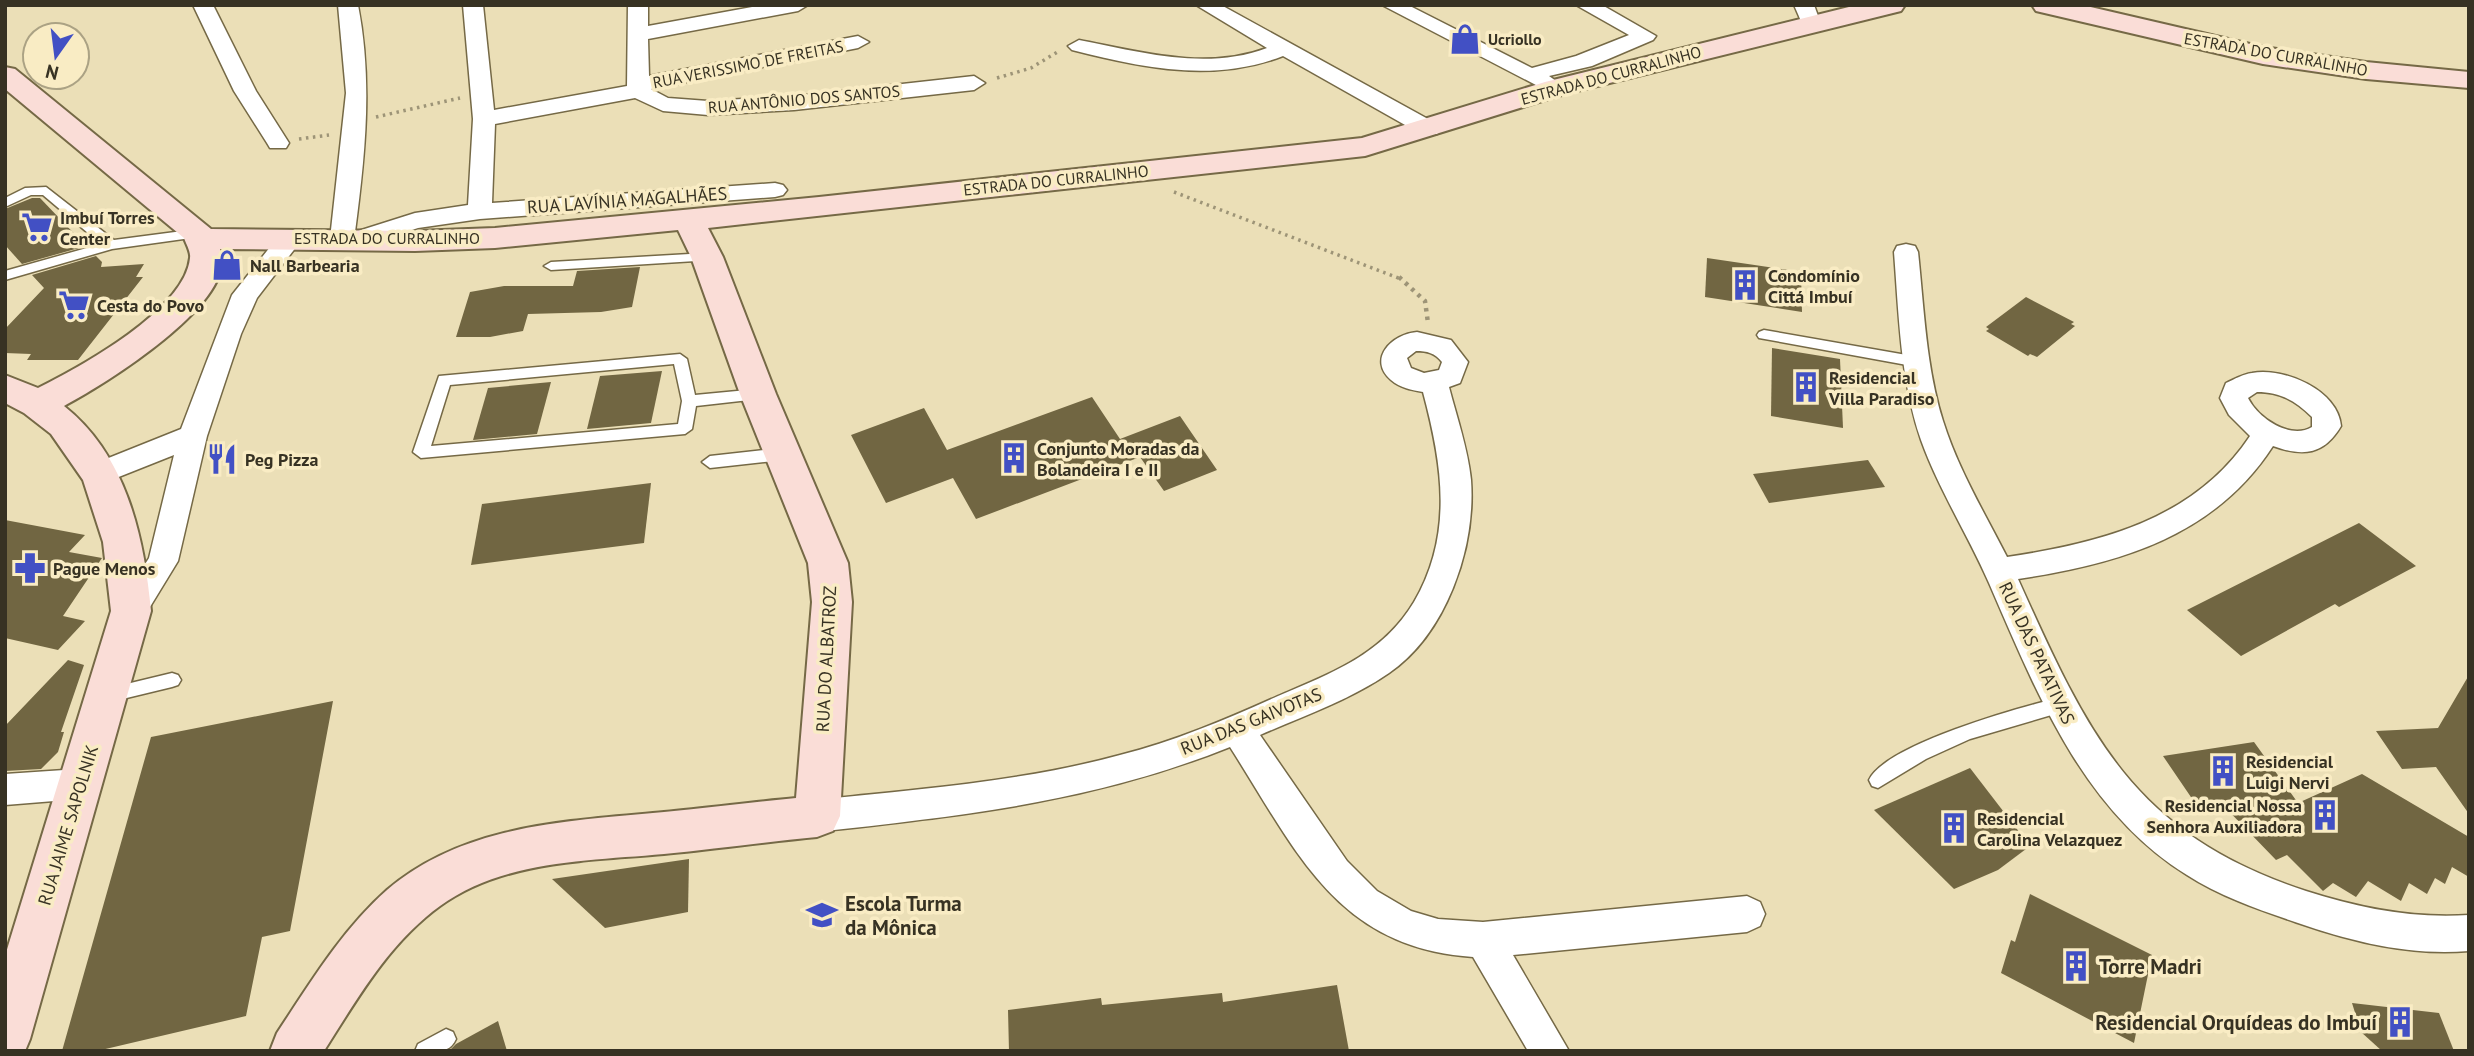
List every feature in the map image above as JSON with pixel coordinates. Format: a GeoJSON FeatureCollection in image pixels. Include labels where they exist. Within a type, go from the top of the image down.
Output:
{"type":"FeatureCollection","features":[{"type":"Feature","properties":{"kind":"street"},"geometry":{"type":"LineString","coordinates":[[203,5],[245,91],[278,143]]}},
{"type":"Feature","properties":{"kind":"street"},"geometry":{"type":"LineString","coordinates":[[348,5],[353,27],[357,126],[352,239]]}},
{"type":"Feature","properties":{"kind":"street"},"geometry":{"type":"LineString","coordinates":[[473,5],[484,119],[480,211]]}},
{"type":"Feature","properties":{"kind":"street"},"geometry":{"type":"LineString","coordinates":[[638,5],[638,88]]}},
{"type":"Feature","properties":{"kind":"street"},"geometry":{"type":"LineString","coordinates":[[640,34],[798,5]]}},
{"type":"Feature","properties":{"kind":"street"},"geometry":{"type":"LineString","coordinates":[[1206,5],[1429,129]]}},
{"type":"Feature","properties":{"kind":"street"},"geometry":{"type":"LineString","coordinates":[[1392,5],[1542,81],[1646,36],[1586,5]]}},
{"type":"Feature","properties":{"kind":"street","name":"ESTRADA DO CURRALINHO"},"geometry":{"type":"LineString","coordinates":[[201,236],[455,240],[688,220],[1365,147],[1429,129],[1542,81],[1808,14],[1892,5]]}},
{"type":"Feature","properties":{"kind":"street","name":"ESTRADA DO CURRALINHO"},"geometry":{"type":"LineString","coordinates":[[2045,5],[2131,24],[2194,42],[2394,74],[2469,80]]}},
{"type":"Feature","properties":{"kind":"street","name":"RUA VERISSIMO DE FREITAS"},"geometry":{"type":"LineString","coordinates":[[484,119],[638,88],[756,60],[858,43]]}},
{"type":"Feature","properties":{"kind":"street"},"geometry":{"type":"LineString","coordinates":[[1080,46],[1150,61],[1212,67],[1258,61],[1283,49]]}},
{"type":"Feature","properties":{"kind":"street"},"geometry":{"type":"LineString","coordinates":[[5,75],[201,236],[206,259],[202,274],[175,312],[115,360],[70,388],[22,395]]}},
{"type":"Feature","properties":{"kind":"street","name":"RUA ANTÔNIO DOS SANTOS"},"geometry":{"type":"LineString","coordinates":[[638,88],[663,104],[708,108],[794,103],[974,83]]}},
{"type":"Feature","properties":{"kind":"street","name":"RUA LAVÍNIA MAGALHÃES"},"geometry":{"type":"LineString","coordinates":[[352,239],[415,221],[480,211],[775,190]]}},
{"type":"Feature","properties":{"kind":"street","name":"RUA DO ALBATROZ"},"geometry":{"type":"LineString","coordinates":[[688,220],[707,257],[758,394],[828,563],[831,582],[817,816]]}},
{"type":"Feature","properties":{"kind":"street","name":"RUA JAIME SAPOLNIK"},"geometry":{"type":"LineString","coordinates":[[131,611],[146,593],[163,561],[193,436],[218,361],[245,295],[292,238]]}},
{"type":"Feature","properties":{"kind":"street","name":"RUA DAS PATATIVAS"},"geometry":{"type":"LineString","coordinates":[[1906,251],[1918,362],[1929,421],[1947,472],[1998,570],[2059,706],[2091,761],[2119,799],[2157,835],[2211,871],[2270,900],[2360,924],[2441,936],[2469,933]]}},
{"type":"Feature","properties":{"kind":"street"},"geometry":{"type":"LineString","coordinates":[[1430,342],[1447,349],[1455,362],[1450,376],[1434,383],[1414,382],[1398,372],[1394,365],[1396,351],[1402,346],[1430,342]]}},
{"type":"Feature","properties":{"kind":"street","name":"RUA DAS GAIVOTAS"},"geometry":{"type":"LineString","coordinates":[[817,816],[956,800],[1095,777],[1238,730],[1344,683],[1378,663],[1402,644],[1433,595],[1452,540],[1457,490],[1434,383]]}},
{"type":"Feature","properties":{"kind":"street","name":"RUA JAIME SAPOLNIK"},"geometry":{"type":"LineString","coordinates":[[5,1039],[131,611],[126,549],[101,473],[65,425],[22,395]]}},
{"type":"Feature","properties":{"kind":"street"},"geometry":{"type":"LineString","coordinates":[[1998,570],[2085,554],[2130,541],[2161,528],[2192,512],[2228,485],[2245,466],[2267,433]]}},
{"type":"Feature","properties":{"kind":"street"},"geometry":{"type":"LineString","coordinates":[[101,473],[193,436]]}},
{"type":"Feature","properties":{"kind":"street"},"geometry":{"type":"LineString","coordinates":[[1238,730],[1311,843],[1364,903],[1402,926],[1438,937],[1483,940],[1747,914]]}},
{"type":"Feature","properties":{"kind":"street"},"geometry":{"type":"LineString","coordinates":[[5,790],[79,784]]}},
{"type":"Feature","properties":{"kind":"street"},"geometry":{"type":"LineString","coordinates":[[295,1051],[367,947],[396,914],[424,890],[469,864],[509,852],[817,816]]}},
{"type":"Feature","properties":{"kind":"street"},"geometry":{"type":"LineString","coordinates":[[1483,940],[1550,1051]]}},
{"type":"Feature","properties":{"kind":"lane"},"geometry":{"type":"LineString","coordinates":[[5,203],[29,191],[46,191],[111,245]]}},
{"type":"Feature","properties":{"kind":"lane"},"geometry":{"type":"LineString","coordinates":[[5,276],[111,245],[201,236]]}},
{"type":"Feature","properties":{"kind":"lane"},"geometry":{"type":"LineString","coordinates":[[551,266],[707,257]]}},
{"type":"Feature","properties":{"kind":"lane"},"geometry":{"type":"LineString","coordinates":[[1764,335],[1918,362]]}},
{"type":"Feature","properties":{"kind":"lane"},"geometry":{"type":"LineString","coordinates":[[680,359],[689,401],[685,429],[421,452],[444,380],[680,359]]}},
{"type":"Feature","properties":{"kind":"lane"},"geometry":{"type":"LineString","coordinates":[[689,401],[758,394]]}},
{"type":"Feature","properties":{"kind":"lane"},"geometry":{"type":"LineString","coordinates":[[710,462],[783,454]]}},
{"type":"Feature","properties":{"kind":"lane"},"geometry":{"type":"LineString","coordinates":[[107,695],[172,680]]}},
{"type":"Feature","properties":{"kind":"lane"},"geometry":{"type":"LineString","coordinates":[[1878,779],[1918,754],[1954,737],[2003,720],[2059,706]]}},
{"type":"Feature","properties":{"kind":"lane"},"geometry":{"type":"LineString","coordinates":[[425,1051],[446,1039]]}},
{"type":"Feature","properties":{"kind":"path"},"geometry":{"type":"LineString","coordinates":[[974,83],[1014,75],[1031,68],[1062,48],[1080,46]]}},
{"type":"Feature","properties":{"kind":"path"},"geometry":{"type":"LineString","coordinates":[[278,143],[357,126],[481,93]]}},
{"type":"Feature","properties":{"kind":"path"},"geometry":{"type":"LineString","coordinates":[[1128,172],[1188,198],[1399,277],[1425,301],[1430,342]]}},
{"type":"Feature","properties":{"kind":"building","name":"Imbuí Torres Center"},"geometry":{"type":"Polygon","coordinates":[[[32,198],[40,198],[86,246],[22,264],[5,245],[5,209],[32,198]]]}},
{"type":"Feature","properties":{"kind":"building","name":"Cesta do Povo"},"geometry":{"type":"Polygon","coordinates":[[[96,256],[102,262],[101,267],[144,264],[136,277],[143,277],[78,360],[27,360],[31,354],[5,353],[5,329],[44,288],[32,275],[96,256]]]}},
{"type":"Feature","properties":{"kind":"building","name":"Condomínio Cittá Imbuí"},"geometry":{"type":"Polygon","coordinates":[[[1707,258],[1801,272],[1802,312],[1705,297],[1707,258]]]}},
{"type":"Feature","properties":{"kind":"building"},"geometry":{"type":"Polygon","coordinates":[[[640,267],[632,307],[601,312],[528,314],[523,331],[490,337],[456,337],[470,292],[504,286],[573,286],[577,271],[640,267]]]}},
{"type":"Feature","properties":{"kind":"building"},"geometry":{"type":"Polygon","coordinates":[[[2026,297],[2074,322],[2071,324],[2075,326],[2037,357],[2030,354],[2028,356],[1986,331],[1989,329],[1986,327],[2026,297]]]}},
{"type":"Feature","properties":{"kind":"building","name":"Residencial Villa Paradiso"},"geometry":{"type":"Polygon","coordinates":[[[1772,348],[1840,359],[1843,428],[1771,416],[1772,348]]]}},
{"type":"Feature","properties":{"kind":"building"},"geometry":{"type":"Polygon","coordinates":[[[662,371],[651,423],[587,429],[600,376],[662,371]]]}},
{"type":"Feature","properties":{"kind":"building"},"geometry":{"type":"Polygon","coordinates":[[[551,382],[537,434],[473,440],[488,388],[551,382]]]}},
{"type":"Feature","properties":{"kind":"building","name":"Conjunto Moradas da Bolandeira I e II"},"geometry":{"type":"Polygon","coordinates":[[[1092,397],[1120,439],[1180,416],[1217,470],[1164,491],[1140,457],[976,519],[953,478],[886,503],[851,435],[924,408],[947,450],[1092,397]]]}},
{"type":"Feature","properties":{"kind":"building"},"geometry":{"type":"Polygon","coordinates":[[[1868,460],[1885,487],[1769,503],[1753,474],[1868,460]]]}},
{"type":"Feature","properties":{"kind":"building"},"geometry":{"type":"Polygon","coordinates":[[[651,483],[644,543],[471,565],[482,504],[651,483]]]}},
{"type":"Feature","properties":{"kind":"building"},"geometry":{"type":"Polygon","coordinates":[[[5,520],[85,535],[69,552],[102,558],[63,616],[85,621],[58,650],[5,638],[5,520]]]}},
{"type":"Feature","properties":{"kind":"building"},"geometry":{"type":"Polygon","coordinates":[[[2359,523],[2416,566],[2339,607],[2335,604],[2241,656],[2187,610],[2359,523]]]}},
{"type":"Feature","properties":{"kind":"building"},"geometry":{"type":"Polygon","coordinates":[[[68,660],[84,665],[61,732],[64,732],[58,752],[41,769],[5,771],[5,726],[68,660]]]}},
{"type":"Feature","properties":{"kind":"building"},"geometry":{"type":"Polygon","coordinates":[[[2469,675],[2469,814],[2436,767],[2402,769],[2376,731],[2438,728],[2469,675]]]}},
{"type":"Feature","properties":{"kind":"building"},"geometry":{"type":"Polygon","coordinates":[[[333,701],[290,931],[262,937],[246,1016],[97,1051],[62,1051],[151,737],[333,701]]]}},
{"type":"Feature","properties":{"kind":"building"},"geometry":{"type":"Polygon","coordinates":[[[2254,742],[2298,803],[2362,774],[2469,837],[2469,877],[2452,867],[2445,884],[2435,878],[2427,894],[2409,883],[2401,901],[2368,881],[2356,897],[2333,883],[2323,891],[2287,855],[2276,860],[2218,800],[2195,803],[2163,756],[2254,742]]]}},
{"type":"Feature","properties":{"kind":"building","name":"Residencial Carolina Velazquez"},"geometry":{"type":"Polygon","coordinates":[[[1970,768],[2030,846],[1998,870],[1954,889],[1874,810],[1970,768]]]}},
{"type":"Feature","properties":{"kind":"building"},"geometry":{"type":"Polygon","coordinates":[[[689,859],[688,912],[605,928],[552,879],[689,859]]]}},
{"type":"Feature","properties":{"kind":"building","name":"Torre Madri"},"geometry":{"type":"Polygon","coordinates":[[[2030,894],[2152,955],[2134,1043],[2001,973],[2011,940],[2015,942],[2030,894]]]}},
{"type":"Feature","properties":{"kind":"building"},"geometry":{"type":"Polygon","coordinates":[[[1337,985],[1349,1051],[1009,1051],[1008,1010],[1101,998],[1102,1005],[1222,993],[1223,1002],[1337,985]]]}},
{"type":"Feature","properties":{"kind":"building","name":"Residencial Orquídeas do Imbuí"},"geometry":{"type":"Polygon","coordinates":[[[2352,1003],[2439,1013],[2454,1051],[2382,1051],[2361,1032],[2352,1003]]]}},
{"type":"Feature","properties":{"kind":"building"},"geometry":{"type":"Polygon","coordinates":[[[498,1021],[507,1051],[449,1051],[456,1044],[498,1021]]]}},
{"type":"Feature","properties":{"kind":"place","name":"Ucriollo"},"geometry":{"type":"Point","coordinates":[1465,39]}},
{"type":"Feature","properties":{"kind":"place","name":"Imbuí Torres Center"},"geometry":{"type":"Point","coordinates":[37,227]}},
{"type":"Feature","properties":{"kind":"place","name":"Nall Barbearia"},"geometry":{"type":"Point","coordinates":[227,265]}},
{"type":"Feature","properties":{"kind":"place","name":"Condomínio Cittá Imbuí"},"geometry":{"type":"Point","coordinates":[1745,285]}},
{"type":"Feature","properties":{"kind":"place","name":"Cesta do Povo"},"geometry":{"type":"Point","coordinates":[74,305]}},
{"type":"Feature","properties":{"kind":"place","name":"Residencial Villa Paradiso"},"geometry":{"type":"Point","coordinates":[1806,387]}},
{"type":"Feature","properties":{"kind":"place","name":"Conjunto Moradas da Bolandeira I e II"},"geometry":{"type":"Point","coordinates":[1014,458]}},
{"type":"Feature","properties":{"kind":"place","name":"Peg Pizza"},"geometry":{"type":"Point","coordinates":[222,459]}},
{"type":"Feature","properties":{"kind":"place","name":"Pague Menos"},"geometry":{"type":"Point","coordinates":[30,568]}},
{"type":"Feature","properties":{"kind":"place","name":"Residencial Luigi Nervi"},"geometry":{"type":"Point","coordinates":[2223,771]}},
{"type":"Feature","properties":{"kind":"place","name":"Residencial Nossa Senhora Auxiliadora"},"geometry":{"type":"Point","coordinates":[2325,815]}},
{"type":"Feature","properties":{"kind":"place","name":"Residencial Carolina Velazquez"},"geometry":{"type":"Point","coordinates":[1954,828]}},
{"type":"Feature","properties":{"kind":"place","name":"Escola Turma da Mônica"},"geometry":{"type":"Point","coordinates":[822,915]}},
{"type":"Feature","properties":{"kind":"place","name":"Torre Madri"},"geometry":{"type":"Point","coordinates":[2076,966]}},
{"type":"Feature","properties":{"kind":"place","name":"Residencial Orquídeas do Imbuí"},"geometry":{"type":"Point","coordinates":[2400,1022]}}]}
